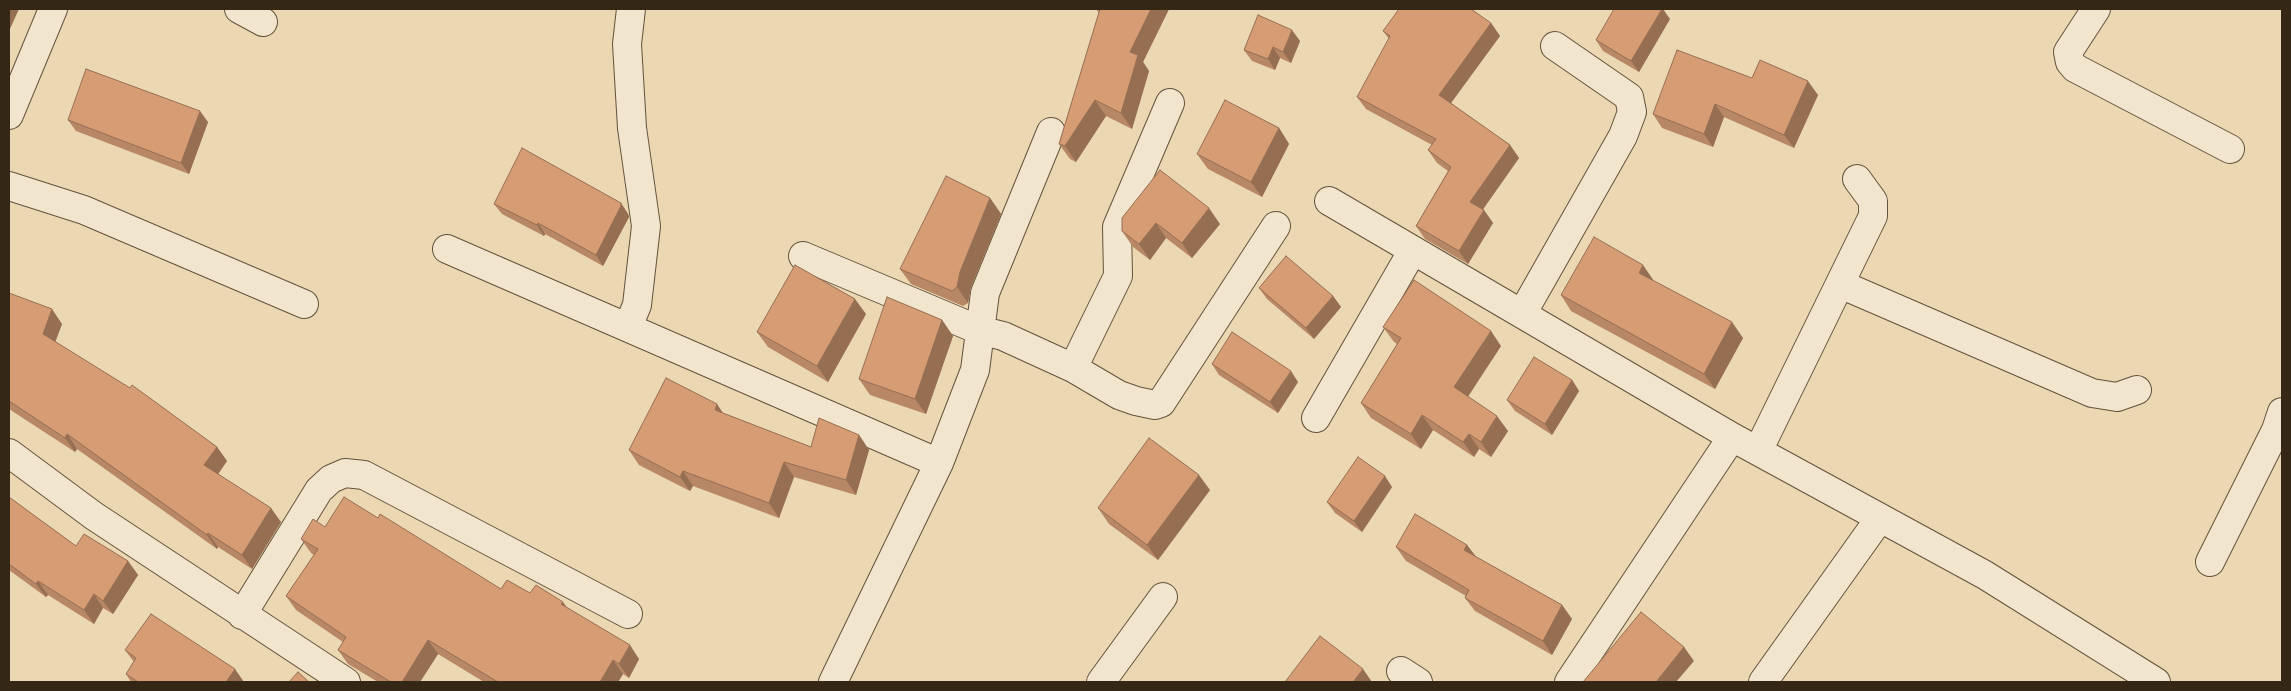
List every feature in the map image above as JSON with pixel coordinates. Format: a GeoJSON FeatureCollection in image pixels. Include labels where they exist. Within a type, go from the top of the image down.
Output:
{"type":"FeatureCollection","features":[{"type":"Feature","properties":{"kind":"street"},"geometry":{"type":"LineString","coordinates":[[9,115],[53,9]]}},
{"type":"Feature","properties":{"kind":"street"},"geometry":{"type":"LineString","coordinates":[[239,9],[263,22]]}},
{"type":"Feature","properties":{"kind":"street"},"geometry":{"type":"LineString","coordinates":[[628,327],[637,304],[646,226],[632,128],[627,44],[631,9]]}},
{"type":"Feature","properties":{"kind":"street"},"geometry":{"type":"LineString","coordinates":[[2096,9],[2068,52],[2070,62],[2075,68],[2230,149]]}},
{"type":"Feature","properties":{"kind":"street"},"geometry":{"type":"LineString","coordinates":[[1522,314],[1623,136],[1632,112],[1629,97],[1554,46]]}},
{"type":"Feature","properties":{"kind":"street"},"geometry":{"type":"LineString","coordinates":[[1073,368],[1118,276],[1117,227],[1170,103]]}},
{"type":"Feature","properties":{"kind":"street"},"geometry":{"type":"LineString","coordinates":[[833,682],[939,463],[975,370],[985,293],[1051,132]]}},
{"type":"Feature","properties":{"kind":"street"},"geometry":{"type":"LineString","coordinates":[[1758,450],[1873,216],[1873,201],[1857,179]]}},
{"type":"Feature","properties":{"kind":"street"},"geometry":{"type":"LineString","coordinates":[[9,186],[84,210],[304,304]]}},
{"type":"Feature","properties":{"kind":"street"},"geometry":{"type":"LineString","coordinates":[[1330,201],[1732,437],[1985,576],[2156,682]]}},
{"type":"Feature","properties":{"kind":"street"},"geometry":{"type":"LineString","coordinates":[[803,256],[979,330],[1003,336],[1073,368],[1119,394],[1150,404],[1161,402],[1276,226]]}},
{"type":"Feature","properties":{"kind":"street"},"geometry":{"type":"LineString","coordinates":[[447,249],[939,463]]}},
{"type":"Feature","properties":{"kind":"street"},"geometry":{"type":"LineString","coordinates":[[1316,418],[1413,250]]}},
{"type":"Feature","properties":{"kind":"street"},"geometry":{"type":"LineString","coordinates":[[1840,284],[2092,393],[2117,397],[2137,390]]}},
{"type":"Feature","properties":{"kind":"street"},"geometry":{"type":"LineString","coordinates":[[2210,562],[2276,430],[2282,412]]}},
{"type":"Feature","properties":{"kind":"street"},"geometry":{"type":"LineString","coordinates":[[1569,682],[1732,437]]}},
{"type":"Feature","properties":{"kind":"street"},"geometry":{"type":"LineString","coordinates":[[9,452],[94,516],[346,682]]}},
{"type":"Feature","properties":{"kind":"street"},"geometry":{"type":"LineString","coordinates":[[242,615],[319,490],[330,479],[345,472],[364,474],[628,614]]}},
{"type":"Feature","properties":{"kind":"street"},"geometry":{"type":"LineString","coordinates":[[1763,682],[1880,518]]}},
{"type":"Feature","properties":{"kind":"street"},"geometry":{"type":"LineString","coordinates":[[1101,682],[1163,596]]}},
{"type":"Feature","properties":{"kind":"building"},"geometry":{"type":"Polygon","coordinates":[[[1100,9],[1151,9],[1130,52],[1138,55],[1121,113],[1095,100],[1065,146],[1059,144],[1100,9]]]}},
{"type":"Feature","properties":{"kind":"building"},"geometry":{"type":"Polygon","coordinates":[[[1399,9],[1471,9],[1491,23],[1439,95],[1510,145],[1470,202],[1484,210],[1459,251],[1416,226],[1451,167],[1428,150],[1436,139],[1357,97],[1390,36],[1383,31],[1399,9]]]}},
{"type":"Feature","properties":{"kind":"building"},"geometry":{"type":"Polygon","coordinates":[[[1614,9],[1662,9],[1631,61],[1596,40],[1614,9]]]}},
{"type":"Feature","properties":{"kind":"building"},"geometry":{"type":"Polygon","coordinates":[[[1258,15],[1292,30],[1283,52],[1273,47],[1268,59],[1244,50],[1258,15]]]}},
{"type":"Feature","properties":{"kind":"building"},"geometry":{"type":"Polygon","coordinates":[[[1677,50],[1752,78],[1760,60],[1808,81],[1784,135],[1715,104],[1704,134],[1653,114],[1677,50]]]}},
{"type":"Feature","properties":{"kind":"building"},"geometry":{"type":"Polygon","coordinates":[[[86,69],[200,111],[181,163],[68,120],[86,69]]]}},
{"type":"Feature","properties":{"kind":"building"},"geometry":{"type":"Polygon","coordinates":[[[1225,100],[1279,128],[1251,182],[1197,154],[1225,100]]]}},
{"type":"Feature","properties":{"kind":"building"},"geometry":{"type":"Polygon","coordinates":[[[522,148],[621,203],[596,255],[538,223],[537,225],[494,204],[522,148]]]}},
{"type":"Feature","properties":{"kind":"building"},"geometry":{"type":"Polygon","coordinates":[[[1160,170],[1209,208],[1182,243],[1156,223],[1139,244],[1122,231],[1122,218],[1160,170]]]}},
{"type":"Feature","properties":{"kind":"building"},"geometry":{"type":"Polygon","coordinates":[[[946,176],[990,198],[960,272],[957,287],[952,291],[900,269],[946,176]]]}},
{"type":"Feature","properties":{"kind":"building"},"geometry":{"type":"Polygon","coordinates":[[[1594,237],[1643,265],[1639,273],[1732,322],[1704,374],[1561,295],[1594,237]]]}},
{"type":"Feature","properties":{"kind":"building"},"geometry":{"type":"Polygon","coordinates":[[[1286,256],[1333,296],[1306,328],[1259,288],[1286,256]]]}},
{"type":"Feature","properties":{"kind":"building"},"geometry":{"type":"Polygon","coordinates":[[[795,265],[855,299],[817,366],[757,332],[795,265]]]}},
{"type":"Feature","properties":{"kind":"building"},"geometry":{"type":"Polygon","coordinates":[[[1414,280],[1491,331],[1454,387],[1497,416],[1481,442],[1469,434],[1463,442],[1422,415],[1411,434],[1361,403],[1401,338],[1383,327],[1414,280]]]}},
{"type":"Feature","properties":{"kind":"building"},"geometry":{"type":"Polygon","coordinates":[[[9,293],[52,309],[43,334],[130,388],[132,385],[217,447],[204,465],[271,508],[242,555],[208,533],[207,535],[67,434],[65,438],[9,401],[9,293]]]}},
{"type":"Feature","properties":{"kind":"building"},"geometry":{"type":"Polygon","coordinates":[[[887,297],[942,320],[915,399],[859,379],[887,297]]]}},
{"type":"Feature","properties":{"kind":"building"},"geometry":{"type":"Polygon","coordinates":[[[1232,332],[1291,371],[1270,402],[1212,364],[1232,332]]]}},
{"type":"Feature","properties":{"kind":"building"},"geometry":{"type":"Polygon","coordinates":[[[1534,357],[1572,380],[1545,424],[1507,400],[1534,357]]]}},
{"type":"Feature","properties":{"kind":"building"},"geometry":{"type":"Polygon","coordinates":[[[666,378],[717,404],[715,410],[811,447],[819,418],[859,435],[846,480],[784,462],[769,503],[683,471],[680,477],[629,450],[666,378]]]}},
{"type":"Feature","properties":{"kind":"building"},"geometry":{"type":"Polygon","coordinates":[[[1149,438],[1199,475],[1147,545],[1098,508],[1149,438]]]}},
{"type":"Feature","properties":{"kind":"building"},"geometry":{"type":"Polygon","coordinates":[[[1358,457],[1385,476],[1354,521],[1327,502],[1358,457]]]}},
{"type":"Feature","properties":{"kind":"building"},"geometry":{"type":"Polygon","coordinates":[[[9,497],[76,546],[84,534],[128,561],[103,601],[94,594],[84,610],[38,581],[36,584],[9,564],[9,497]]]}},
{"type":"Feature","properties":{"kind":"building"},"geometry":{"type":"Polygon","coordinates":[[[344,497],[378,518],[380,514],[501,589],[507,580],[530,593],[536,585],[563,602],[561,604],[630,645],[619,664],[613,660],[600,682],[498,682],[428,640],[402,682],[391,682],[338,650],[346,637],[286,596],[318,549],[301,539],[313,519],[325,527],[344,497]]]}},
{"type":"Feature","properties":{"kind":"building"},"geometry":{"type":"Polygon","coordinates":[[[1415,514],[1467,545],[1464,550],[1562,605],[1543,641],[1465,598],[1469,590],[1396,547],[1415,514]]]}},
{"type":"Feature","properties":{"kind":"building"},"geometry":{"type":"Polygon","coordinates":[[[1641,612],[1684,647],[1656,682],[1583,682],[1641,612]]]}},
{"type":"Feature","properties":{"kind":"building"},"geometry":{"type":"Polygon","coordinates":[[[151,614],[235,669],[226,682],[138,682],[126,674],[136,658],[125,650],[151,614]]]}},
{"type":"Feature","properties":{"kind":"building"},"geometry":{"type":"Polygon","coordinates":[[[1320,636],[1363,669],[1353,682],[1285,682],[1320,636]]]}},
{"type":"Feature","properties":{"kind":"building"},"geometry":{"type":"Polygon","coordinates":[[[298,672],[309,682],[289,682],[298,672]]]}}]}
